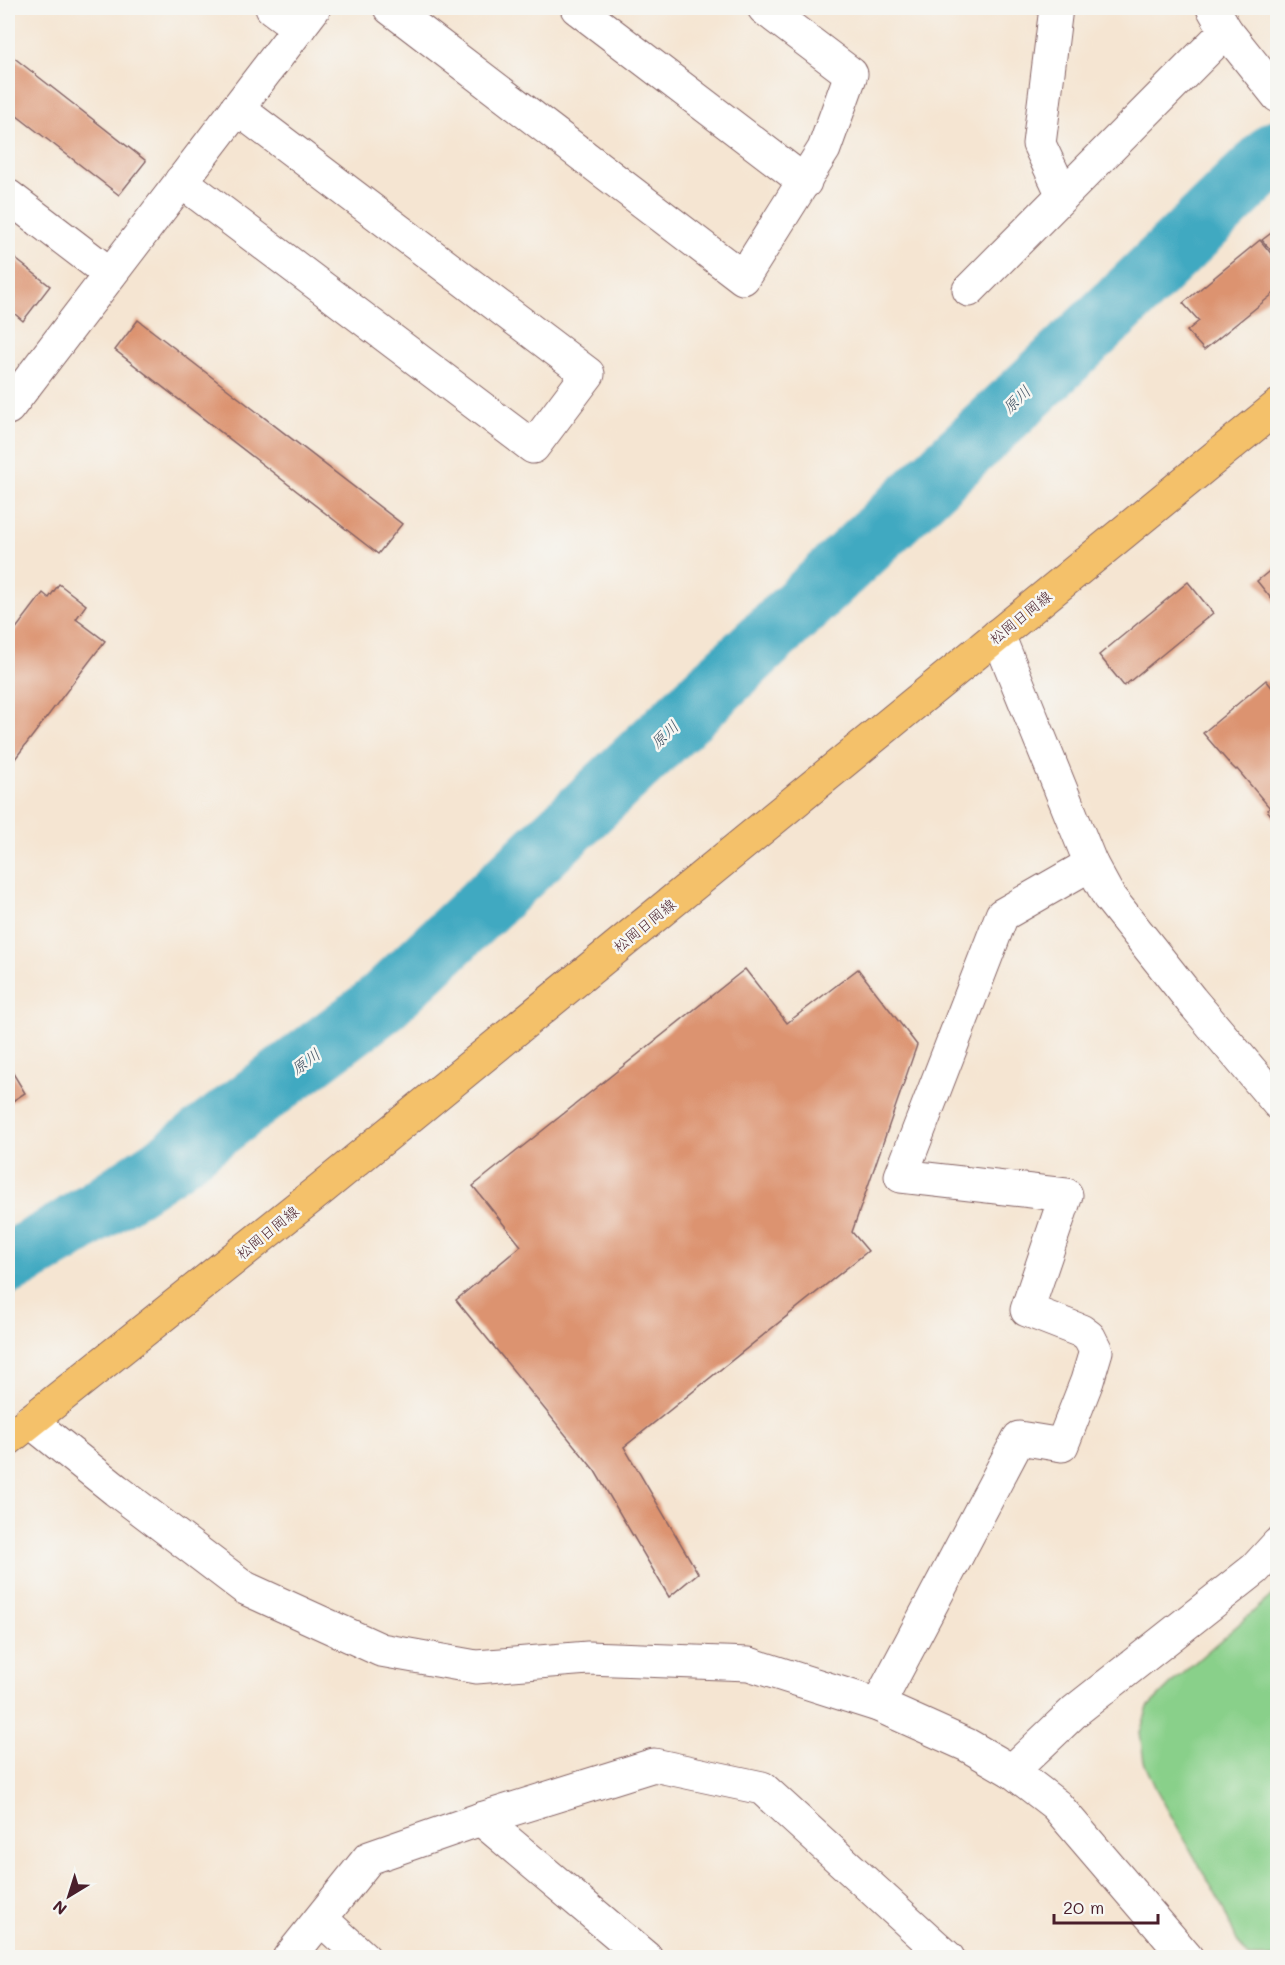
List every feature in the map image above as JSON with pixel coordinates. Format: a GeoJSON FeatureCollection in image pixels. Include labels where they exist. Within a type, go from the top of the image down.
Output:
{"type":"FeatureCollection","features":[{"type":"Feature","properties":{"kind":"main road","name":"松岡日岡線"},"geometry":{"type":"LineString","coordinates":[[19,1430],[321,1189],[1278,406]]}},
{"type":"Feature","properties":{"kind":"street"},"geometry":{"type":"LineString","coordinates":[[8,408],[306,17],[272,8]]}},
{"type":"Feature","properties":{"kind":"street"},"geometry":{"type":"LineString","coordinates":[[390,8],[742,278],[824,149],[850,74],[764,8]]}},
{"type":"Feature","properties":{"kind":"street"},"geometry":{"type":"LineString","coordinates":[[577,8],[805,182]]}},
{"type":"Feature","properties":{"kind":"street"},"geometry":{"type":"LineString","coordinates":[[1056,8],[1039,144],[1063,195]]}},
{"type":"Feature","properties":{"kind":"street"},"geometry":{"type":"LineString","coordinates":[[969,290],[1063,195],[1220,19],[1271,88]]}},
{"type":"Feature","properties":{"kind":"street"},"geometry":{"type":"LineString","coordinates":[[181,181],[533,447],[540,438],[588,374],[237,108]]}},
{"type":"Feature","properties":{"kind":"street"},"geometry":{"type":"LineString","coordinates":[[8,196],[110,274]]}},
{"type":"Feature","properties":{"kind":"street"},"geometry":{"type":"LineString","coordinates":[[998,635],[1090,864],[1109,897],[1191,1000],[1278,1102]]}},
{"type":"Feature","properties":{"kind":"street"},"geometry":{"type":"LineString","coordinates":[[878,1705],[1018,1438],[1062,1445],[1094,1359],[1095,1346],[1085,1333],[1027,1310],[1066,1195],[901,1176],[1002,915],[1090,864]]}},
{"type":"Feature","properties":{"kind":"street"},"geometry":{"type":"LineString","coordinates":[[19,1430],[116,1490],[244,1588],[381,1650],[476,1666],[588,1658],[749,1664],[878,1705],[968,1745],[1012,1771],[1056,1805],[1187,1958]]}},
{"type":"Feature","properties":{"kind":"street"},"geometry":{"type":"LineString","coordinates":[[1012,1771],[1074,1711],[1255,1569],[1278,1544]]}},
{"type":"Feature","properties":{"kind":"street"},"geometry":{"type":"LineString","coordinates":[[289,1958],[369,1858],[481,1819],[654,1765],[762,1788],[948,1958]]}},
{"type":"Feature","properties":{"kind":"street"},"geometry":{"type":"LineString","coordinates":[[481,1819],[646,1958]]}},
{"type":"Feature","properties":{"kind":"street"},"geometry":{"type":"LineString","coordinates":[[321,1919],[364,1958]]}},
{"type":"Feature","properties":{"kind":"green space"},"geometry":{"type":"Polygon","coordinates":[[[1277,1591],[1277,1957],[1248,1957],[1237,1941],[1221,1904],[1156,1789],[1144,1762],[1140,1733],[1148,1707],[1177,1678],[1277,1591]]]}},
{"type":"Feature","properties":{"kind":"building"},"geometry":{"type":"Polygon","coordinates":[[[8,53],[146,161],[119,195],[8,109],[8,53]]]}},
{"type":"Feature","properties":{"kind":"building"},"geometry":{"type":"Polygon","coordinates":[[[1278,228],[1278,258],[1262,240],[1278,228]]]}},
{"type":"Feature","properties":{"kind":"building"},"geometry":{"type":"Polygon","coordinates":[[[1260,240],[1278,262],[1278,290],[1204,350],[1187,331],[1199,321],[1183,303],[1260,240]]]}},
{"type":"Feature","properties":{"kind":"building"},"geometry":{"type":"Polygon","coordinates":[[[8,253],[50,286],[23,321],[8,308],[8,253]]]}},
{"type":"Feature","properties":{"kind":"building"},"geometry":{"type":"Polygon","coordinates":[[[138,320],[402,524],[378,554],[115,350],[138,320]]]}},
{"type":"Feature","properties":{"kind":"building"},"geometry":{"type":"Polygon","coordinates":[[[1278,564],[1278,607],[1257,581],[1278,564]]]}},
{"type":"Feature","properties":{"kind":"building"},"geometry":{"type":"Polygon","coordinates":[[[1188,582],[1213,613],[1124,686],[1099,655],[1188,582]]]}},
{"type":"Feature","properties":{"kind":"building"},"geometry":{"type":"Polygon","coordinates":[[[59,584],[86,605],[76,619],[105,641],[8,768],[8,639],[43,593],[49,598],[59,584]]]}},
{"type":"Feature","properties":{"kind":"building"},"geometry":{"type":"Polygon","coordinates":[[[1266,680],[1278,695],[1278,824],[1267,810],[1270,808],[1203,733],[1266,680]]]}},
{"type":"Feature","properties":{"kind":"building"},"geometry":{"type":"Polygon","coordinates":[[[745,969],[787,1023],[858,969],[917,1045],[852,1232],[868,1251],[624,1447],[698,1573],[669,1597],[595,1471],[456,1300],[521,1246],[473,1186],[745,969]]]}},
{"type":"Feature","properties":{"kind":"building"},"geometry":{"type":"Polygon","coordinates":[[[8,1065],[25,1093],[8,1104],[8,1065]]]}},
{"type":"Feature","properties":{"kind":"waterway","name":"原川"},"geometry":{"type":"LineString","coordinates":[[8,1264],[64,1232],[173,1160],[377,1007],[1117,307],[1278,150]]}}]}
